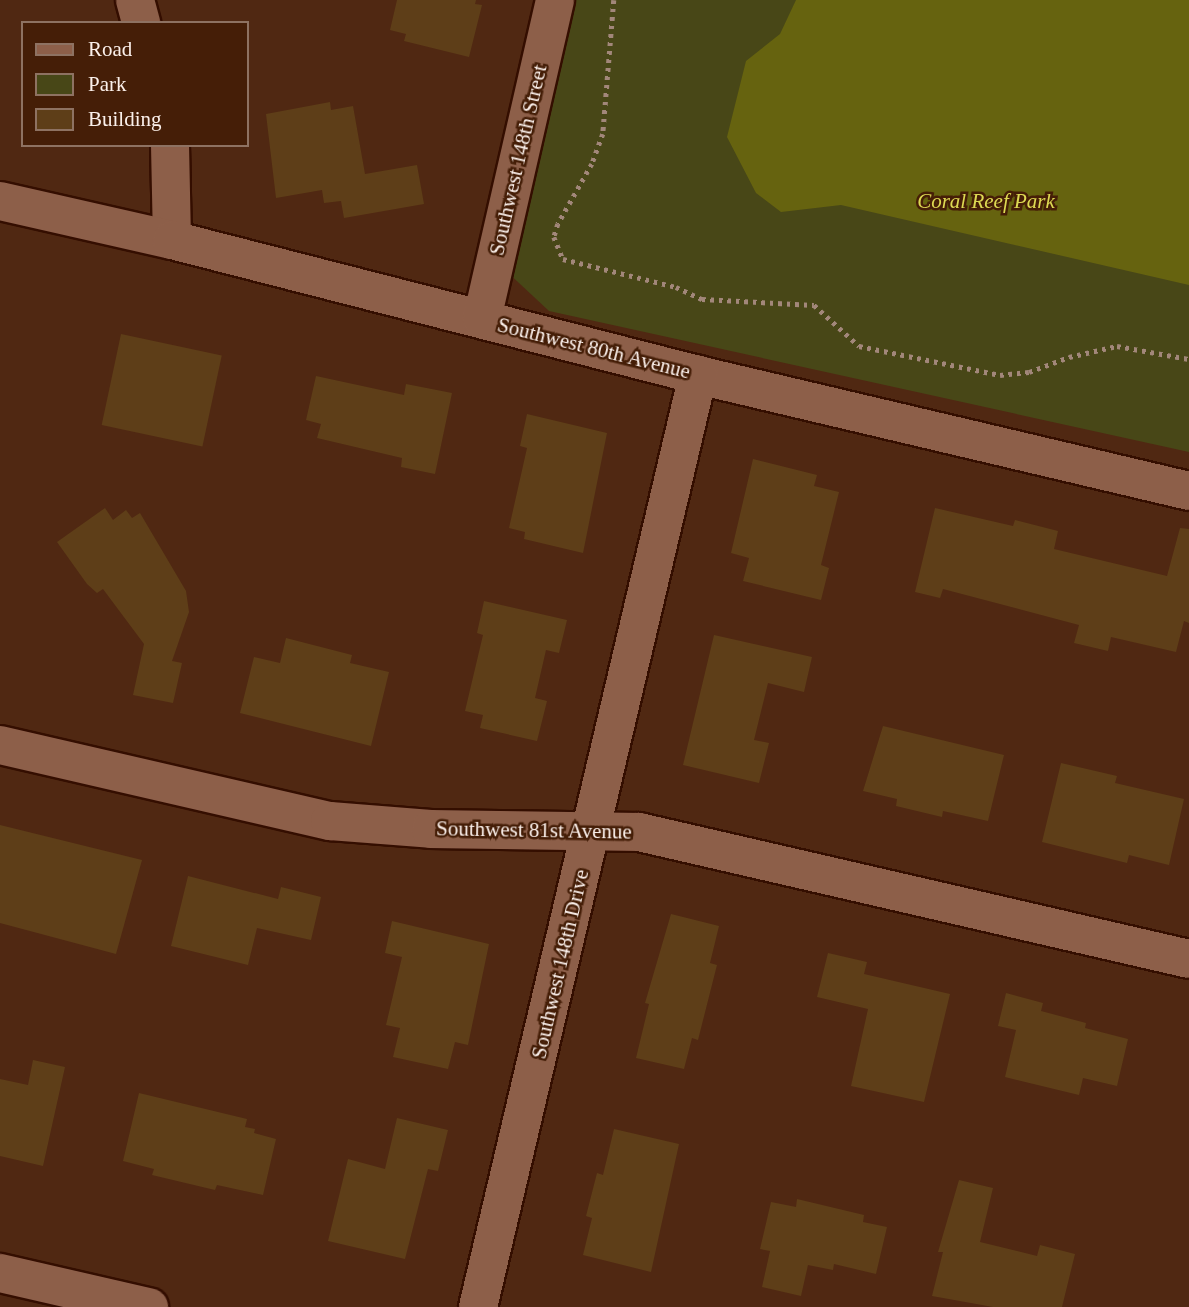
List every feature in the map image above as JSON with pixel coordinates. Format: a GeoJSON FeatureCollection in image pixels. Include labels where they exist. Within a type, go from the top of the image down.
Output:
{"type":"FeatureCollection","features":[{"type":"Feature","properties":{"kind":"street"},"geometry":{"type":"LineString","coordinates":[[135,0],[140,21]]}},
{"type":"Feature","properties":{"kind":"street","name":"Southwest 148th Street"},"geometry":{"type":"LineString","coordinates":[[482,319],[555,0]]}},
{"type":"Feature","properties":{"kind":"street"},"geometry":{"type":"LineString","coordinates":[[170,147],[172,240]]}},
{"type":"Feature","properties":{"kind":"street","name":"Southwest 80th Avenue"},"geometry":{"type":"LineString","coordinates":[[0,201],[172,240],[698,375],[1189,491]]}},
{"type":"Feature","properties":{"kind":"street","name":"Southwest 148th Drive"},"geometry":{"type":"LineString","coordinates":[[478,1307],[698,375]]}},
{"type":"Feature","properties":{"kind":"street","name":"Southwest 81st Avenue"},"geometry":{"type":"LineString","coordinates":[[0,744],[330,821],[431,829],[639,831],[1189,959]]}},
{"type":"Feature","properties":{"kind":"street"},"geometry":{"type":"LineString","coordinates":[[0,1273],[149,1307]]}},
{"type":"Feature","properties":{"kind":"path"},"geometry":{"type":"LineString","coordinates":[[614,0],[603,134],[592,164],[558,224],[554,237],[563,259],[676,287],[702,299],[814,305],[859,346],[1000,374],[1029,372],[1069,356],[1117,346],[1189,359]]}},
{"type":"Feature","properties":{"kind":"green space","name":"Coral Reef Park"},"geometry":{"type":"Polygon","coordinates":[[[570,0],[1189,0],[1189,452],[549,311],[504,269],[570,0]]]}},
{"type":"Feature","properties":{"kind":"green space"},"geometry":{"type":"Polygon","coordinates":[[[796,0],[1189,0],[1189,285],[841,205],[781,212],[756,193],[727,137],[746,61],[780,34],[796,0]]]}},
{"type":"Feature","properties":{"kind":"building"},"geometry":{"type":"Polygon","coordinates":[[[397,0],[476,0],[475,4],[482,5],[469,57],[404,41],[406,34],[390,30],[397,0]]]}},
{"type":"Feature","properties":{"kind":"building"},"geometry":{"type":"Polygon","coordinates":[[[330,102],[331,110],[353,106],[365,174],[417,165],[424,204],[344,218],[341,201],[324,203],[322,190],[276,198],[266,114],[330,102]]]}},
{"type":"Feature","properties":{"kind":"building"},"geometry":{"type":"Polygon","coordinates":[[[121,334],[222,355],[202,446],[102,425],[121,334]]]}},
{"type":"Feature","properties":{"kind":"building"},"geometry":{"type":"Polygon","coordinates":[[[316,376],[404,395],[406,384],[452,393],[435,474],[401,467],[402,458],[317,438],[321,424],[306,420],[316,376]]]}},
{"type":"Feature","properties":{"kind":"building"},"geometry":{"type":"Polygon","coordinates":[[[527,414],[607,433],[583,553],[524,539],[525,532],[509,528],[527,448],[520,446],[527,414]]]}},
{"type":"Feature","properties":{"kind":"building"},"geometry":{"type":"Polygon","coordinates":[[[753,459],[817,475],[814,486],[839,492],[821,565],[829,568],[821,600],[743,581],[749,558],[731,553],[753,459]]]}},
{"type":"Feature","properties":{"kind":"building"},"geometry":{"type":"Polygon","coordinates":[[[105,508],[113,520],[126,510],[132,518],[140,513],[186,591],[189,612],[172,661],[182,663],[173,703],[133,695],[144,644],[103,589],[97,593],[87,584],[57,542],[105,508]]]}},
{"type":"Feature","properties":{"kind":"building"},"geometry":{"type":"Polygon","coordinates":[[[935,508],[1013,526],[1015,520],[1058,531],[1054,549],[1167,576],[1180,528],[1189,529],[1189,623],[1184,621],[1176,652],[1111,637],[1108,651],[1074,643],[1079,625],[943,589],[940,598],[915,592],[935,508]]]}},
{"type":"Feature","properties":{"kind":"building"},"geometry":{"type":"Polygon","coordinates":[[[484,601],[567,620],[559,653],[546,650],[535,698],[547,701],[537,741],[480,728],[483,715],[465,711],[483,635],[477,633],[484,601]]]}},
{"type":"Feature","properties":{"kind":"building"},"geometry":{"type":"Polygon","coordinates":[[[714,635],[812,657],[804,692],[768,683],[754,740],[769,743],[759,783],[683,765],[714,635]]]}},
{"type":"Feature","properties":{"kind":"building"},"geometry":{"type":"Polygon","coordinates":[[[286,638],[352,655],[350,663],[389,672],[371,746],[240,713],[254,657],[280,663],[286,638]]]}},
{"type":"Feature","properties":{"kind":"building"},"geometry":{"type":"Polygon","coordinates":[[[883,726],[1004,755],[988,821],[943,811],[942,817],[896,806],[897,799],[863,791],[883,726]]]}},
{"type":"Feature","properties":{"kind":"building"},"geometry":{"type":"Polygon","coordinates":[[[1061,763],[1117,776],[1115,783],[1184,799],[1169,865],[1129,855],[1127,863],[1042,842],[1061,763]]]}},
{"type":"Feature","properties":{"kind":"building"},"geometry":{"type":"Polygon","coordinates":[[[0,825],[142,860],[116,954],[0,923],[0,825]]]}},
{"type":"Feature","properties":{"kind":"building"},"geometry":{"type":"Polygon","coordinates":[[[188,876],[278,899],[281,887],[321,897],[311,940],[257,928],[248,965],[171,946],[188,876]]]}},
{"type":"Feature","properties":{"kind":"building"},"geometry":{"type":"Polygon","coordinates":[[[671,914],[719,926],[710,963],[717,965],[698,1040],[692,1038],[684,1069],[636,1058],[649,1004],[645,1003],[671,914]]]}},
{"type":"Feature","properties":{"kind":"building"},"geometry":{"type":"Polygon","coordinates":[[[392,921],[489,944],[468,1045],[455,1042],[448,1069],[393,1057],[400,1028],[386,1025],[402,957],[385,953],[392,921]]]}},
{"type":"Feature","properties":{"kind":"building"},"geometry":{"type":"Polygon","coordinates":[[[828,953],[867,962],[864,974],[950,994],[924,1102],[851,1086],[868,1009],[817,997],[828,953]]]}},
{"type":"Feature","properties":{"kind":"building"},"geometry":{"type":"Polygon","coordinates":[[[1006,993],[1043,1003],[1041,1011],[1086,1023],[1085,1028],[1128,1039],[1117,1086],[1083,1078],[1079,1095],[1005,1077],[1016,1030],[998,1026],[1006,993]]]}},
{"type":"Feature","properties":{"kind":"building"},"geometry":{"type":"Polygon","coordinates":[[[33,1060],[65,1067],[43,1166],[0,1156],[0,1079],[28,1085],[33,1060]]]}},
{"type":"Feature","properties":{"kind":"building"},"geometry":{"type":"Polygon","coordinates":[[[139,1093],[247,1119],[245,1127],[255,1129],[254,1133],[276,1139],[263,1195],[217,1185],[215,1190],[152,1175],[154,1169],[123,1161],[139,1093]]]}},
{"type":"Feature","properties":{"kind":"building"},"geometry":{"type":"Polygon","coordinates":[[[397,1118],[448,1130],[438,1171],[428,1169],[405,1259],[328,1241],[348,1159],[385,1169],[397,1118]]]}},
{"type":"Feature","properties":{"kind":"building"},"geometry":{"type":"Polygon","coordinates":[[[614,1129],[679,1144],[651,1272],[583,1255],[592,1218],[586,1216],[597,1173],[603,1175],[614,1129]]]}},
{"type":"Feature","properties":{"kind":"building"},"geometry":{"type":"Polygon","coordinates":[[[959,1180],[993,1188],[980,1242],[1037,1256],[1040,1245],[1075,1254],[1062,1307],[993,1307],[932,1296],[943,1252],[938,1252],[959,1180]]]}},
{"type":"Feature","properties":{"kind":"building"},"geometry":{"type":"Polygon","coordinates":[[[797,1199],[864,1215],[863,1222],[887,1227],[876,1274],[834,1264],[833,1270],[808,1265],[801,1296],[762,1287],[770,1251],[760,1249],[771,1202],[796,1207],[797,1199]]]}}]}
